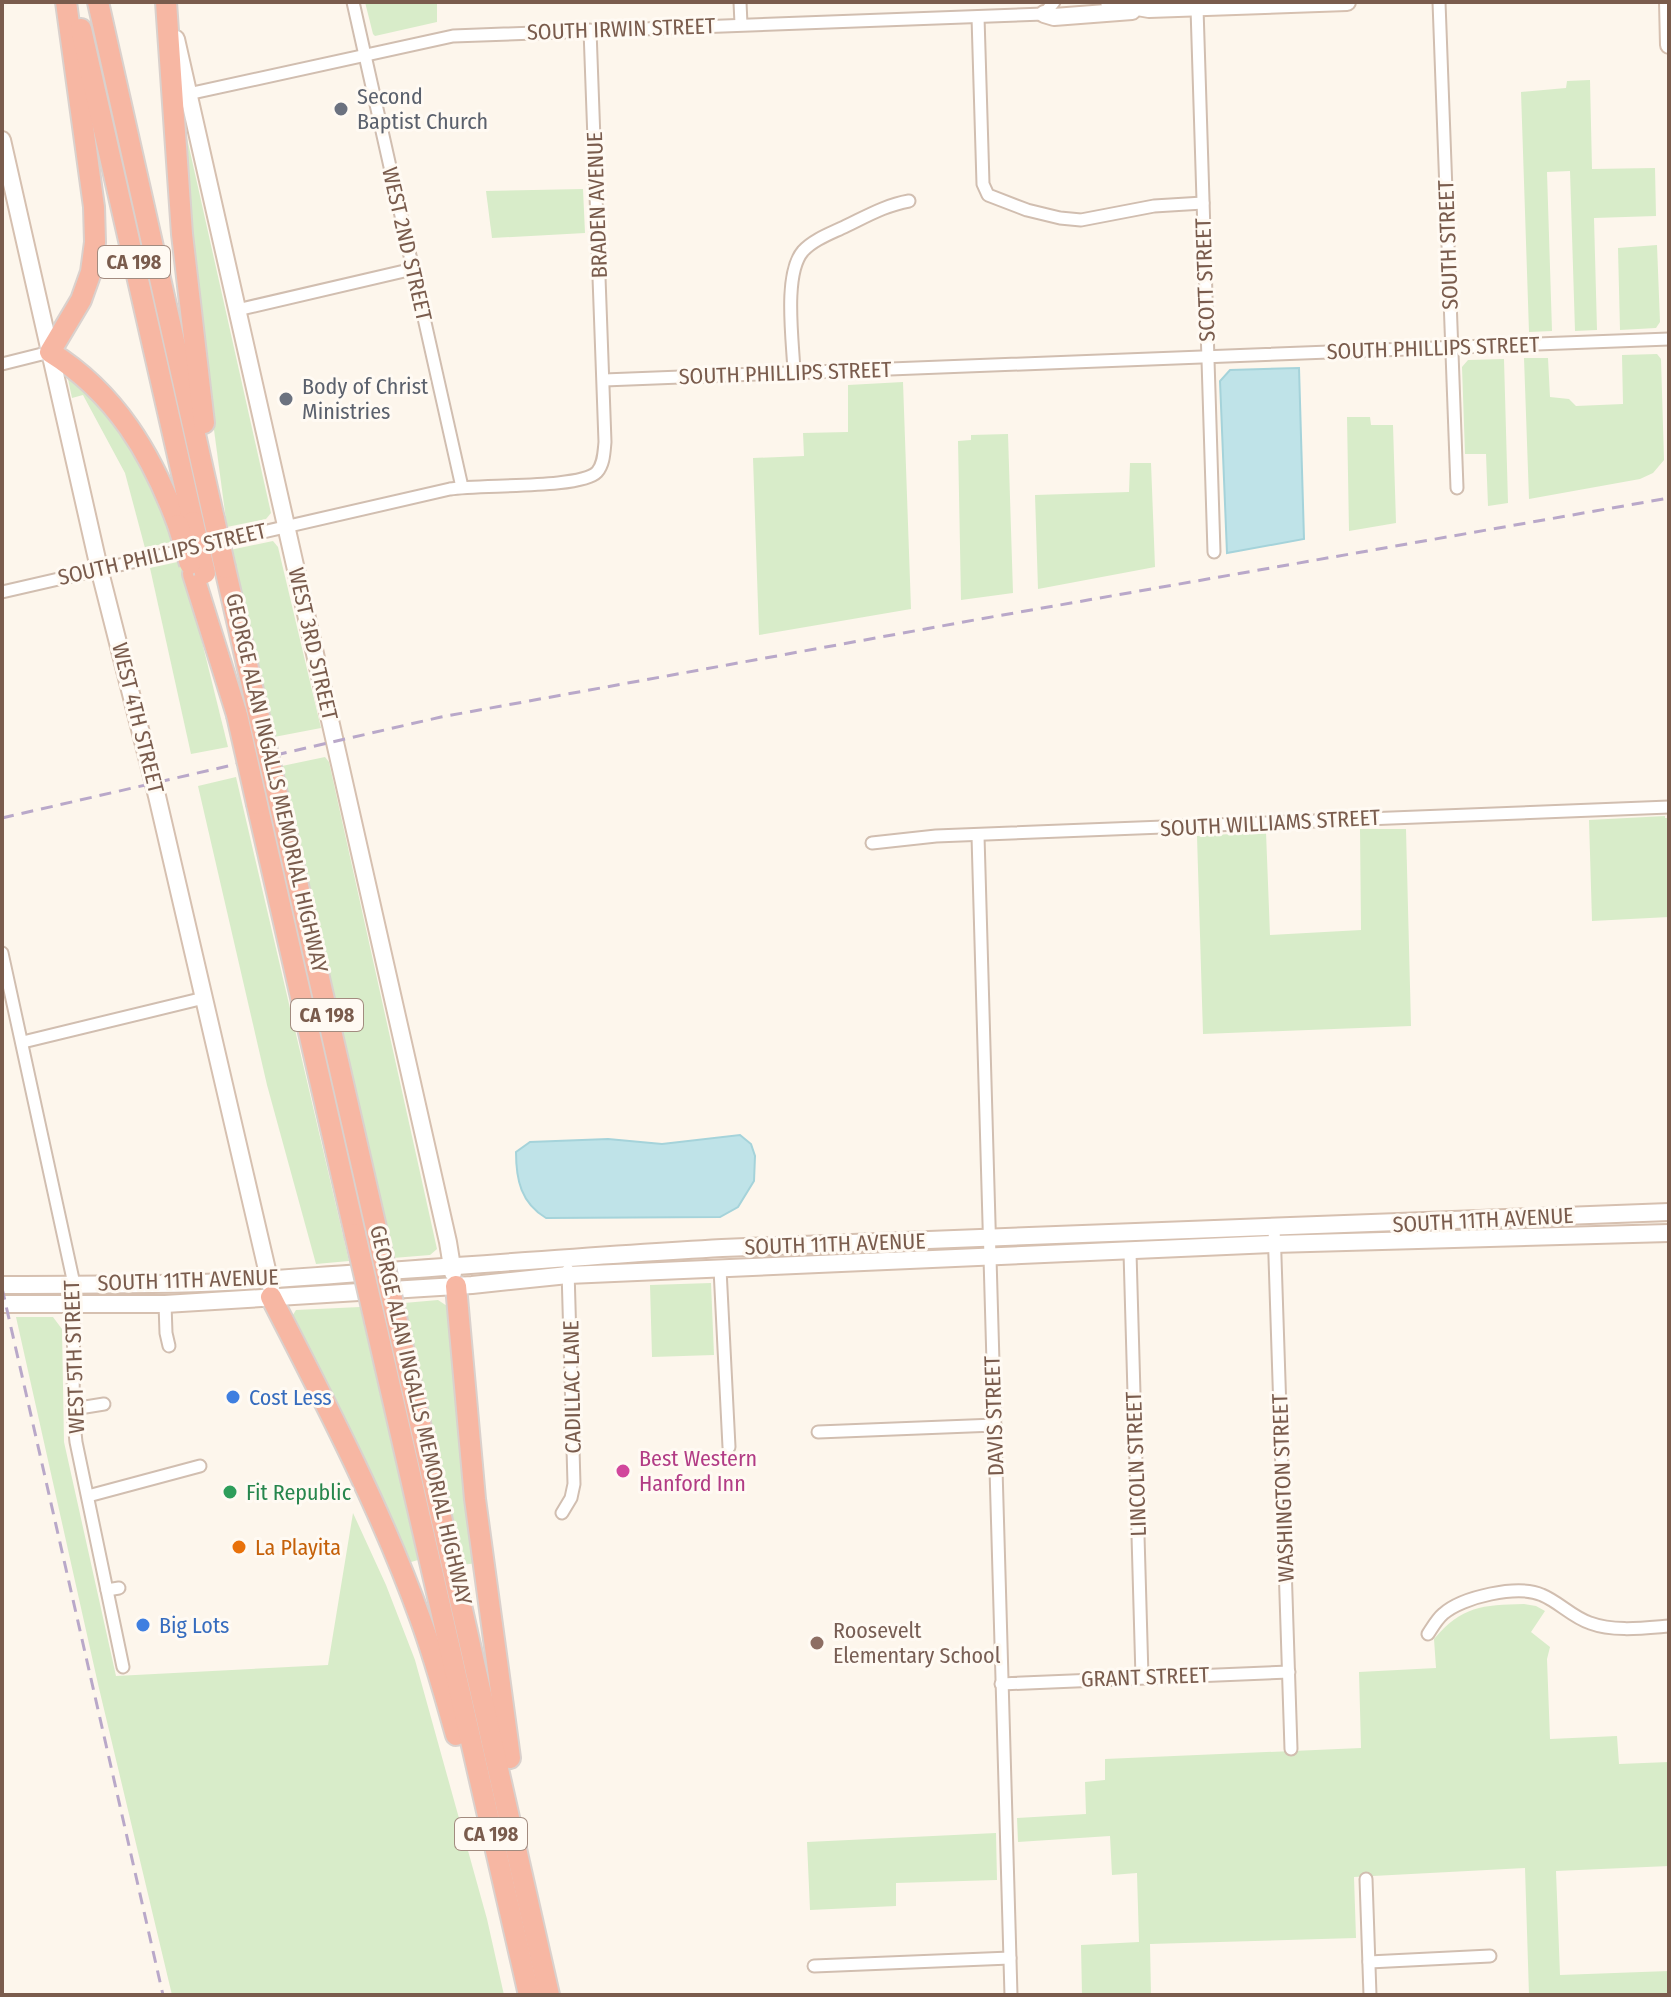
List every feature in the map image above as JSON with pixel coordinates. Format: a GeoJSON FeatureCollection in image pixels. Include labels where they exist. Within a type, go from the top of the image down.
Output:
{"type":"FeatureCollection","features":[{"type":"Feature","properties":{"kind":"highway"},"geometry":{"type":"LineString","coordinates":[[66,2],[96,236],[93,263],[85,289],[50,352],[87,378],[129,425],[186,524]]}},
{"type":"Feature","properties":{"kind":"highway","name":"GEORGE ALAN INGALLS MEMORIAL HIGHWAY"},"geometry":{"type":"LineString","coordinates":[[75,2],[186,524],[237,715],[529,1995]]}},
{"type":"Feature","properties":{"kind":"highway","name":"GEORGE ALAN INGALLS MEMORIAL HIGHWAY"},"geometry":{"type":"LineString","coordinates":[[98,2],[549,1995]]}},
{"type":"Feature","properties":{"kind":"highway"},"geometry":{"type":"LineString","coordinates":[[166,2],[182,234],[213,517]]}},
{"type":"Feature","properties":{"kind":"highway"},"geometry":{"type":"LineString","coordinates":[[456,1286],[483,1570],[530,1912]]}},
{"type":"Feature","properties":{"kind":"highway"},"geometry":{"type":"LineString","coordinates":[[271,1288],[406,1580],[439,1675],[511,1921]]}},
{"type":"Feature","properties":{"kind":"main road","name":"WEST 3RD STREET"},"geometry":{"type":"LineString","coordinates":[[166,2],[456,1286]]}},
{"type":"Feature","properties":{"kind":"main road"},"geometry":{"type":"LineString","coordinates":[[1109,2],[1149,9]]}},
{"type":"Feature","properties":{"kind":"main road"},"geometry":{"type":"LineString","coordinates":[[1049,8],[1054,17],[1149,9],[1347,2]]}},
{"type":"Feature","properties":{"kind":"main road"},"geometry":{"type":"LineString","coordinates":[[1668,2],[1669,45]]}},
{"type":"Feature","properties":{"kind":"main road","name":"WEST 4TH STREET"},"geometry":{"type":"LineString","coordinates":[[2,140],[99,568],[152,773],[271,1288]]}},
{"type":"Feature","properties":{"kind":"main road","name":"SOUTH 11TH AVENUE"},"geometry":{"type":"LineString","coordinates":[[2,1285],[166,1284],[271,1288],[456,1286],[568,1275],[1130,1252],[1274,1236],[1669,1212]]}},
{"type":"Feature","properties":{"kind":"main road","name":"SOUTH 11TH AVENUE"},"geometry":{"type":"LineString","coordinates":[[4,1304],[165,1304],[452,1264],[989,1238],[1669,1233]]}},
{"type":"Feature","properties":{"kind":"street","name":"WEST 2ND STREET"},"geometry":{"type":"LineString","coordinates":[[353,2],[462,487]]}},
{"type":"Feature","properties":{"kind":"street"},"geometry":{"type":"LineString","coordinates":[[740,2],[741,24]]}},
{"type":"Feature","properties":{"kind":"street","name":"SOUTH STREET"},"geometry":{"type":"LineString","coordinates":[[1439,2],[1457,488]]}},
{"type":"Feature","properties":{"kind":"street","name":"SOUTH IRWIN STREET"},"geometry":{"type":"LineString","coordinates":[[188,94],[453,36],[978,17],[1049,8]]}},
{"type":"Feature","properties":{"kind":"street","name":"SCOTT STREET"},"geometry":{"type":"LineString","coordinates":[[1197,8],[1214,552]]}},
{"type":"Feature","properties":{"kind":"street"},"geometry":{"type":"LineString","coordinates":[[978,17],[983,184],[988,195],[1027,210],[1081,220],[1154,206],[1203,203]]}},
{"type":"Feature","properties":{"kind":"street","name":"BRADEN AVENUE"},"geometry":{"type":"LineString","coordinates":[[590,30],[604,380]]}},
{"type":"Feature","properties":{"kind":"street"},"geometry":{"type":"LineString","coordinates":[[794,372],[792,290],[795,268],[801,254],[823,237],[892,204],[909,201]]}},
{"type":"Feature","properties":{"kind":"street"},"geometry":{"type":"LineString","coordinates":[[237,310],[413,269]]}},
{"type":"Feature","properties":{"kind":"street","name":"SOUTH PHILLIPS STREET"},"geometry":{"type":"LineString","coordinates":[[2,592],[462,487],[573,482],[593,475],[600,467],[605,442],[604,380],[1669,339]]}},
{"type":"Feature","properties":{"kind":"street"},"geometry":{"type":"LineString","coordinates":[[2,364],[50,352]]}},
{"type":"Feature","properties":{"kind":"street","name":"SOUTH WILLIAMS STREET"},"geometry":{"type":"LineString","coordinates":[[872,843],[936,836],[1669,807]]}},
{"type":"Feature","properties":{"kind":"street","name":"DAVIS STREET"},"geometry":{"type":"LineString","coordinates":[[978,836],[1011,1995]]}},
{"type":"Feature","properties":{"kind":"street","name":"WEST 5TH STREET"},"geometry":{"type":"LineString","coordinates":[[2,953],[74,1284],[73,1409],[76,1442],[113,1589],[123,1667]]}},
{"type":"Feature","properties":{"kind":"street"},"geometry":{"type":"LineString","coordinates":[[23,1042],[204,998]]}},
{"type":"Feature","properties":{"kind":"street","name":"WASHINGTON STREET"},"geometry":{"type":"LineString","coordinates":[[1274,1236],[1291,1749]]}},
{"type":"Feature","properties":{"kind":"street","name":"LINCOLN STREET"},"geometry":{"type":"LineString","coordinates":[[1130,1252],[1142,1677]]}},
{"type":"Feature","properties":{"kind":"street","name":"CADILLAC LANE"},"geometry":{"type":"LineString","coordinates":[[562,1513],[571,1498],[574,1484],[567,1258]]}},
{"type":"Feature","properties":{"kind":"street"},"geometry":{"type":"LineString","coordinates":[[720,1269],[729,1447]]}},
{"type":"Feature","properties":{"kind":"street"},"geometry":{"type":"LineString","coordinates":[[165,1304],[169,1346]]}},
{"type":"Feature","properties":{"kind":"street"},"geometry":{"type":"LineString","coordinates":[[73,1409],[104,1404]]}},
{"type":"Feature","properties":{"kind":"street"},"geometry":{"type":"LineString","coordinates":[[818,1432],[995,1425]]}},
{"type":"Feature","properties":{"kind":"street"},"geometry":{"type":"LineString","coordinates":[[88,1496],[200,1466]]}},
{"type":"Feature","properties":{"kind":"street"},"geometry":{"type":"LineString","coordinates":[[1428,1634],[1443,1614],[1469,1600],[1485,1595],[1524,1592],[1545,1596],[1590,1624],[1608,1628],[1669,1626]]}},
{"type":"Feature","properties":{"kind":"street","name":"GRANT STREET"},"geometry":{"type":"LineString","coordinates":[[1001,1684],[1289,1672]]}},
{"type":"Feature","properties":{"kind":"street"},"geometry":{"type":"LineString","coordinates":[[1366,1879],[1370,1995]]}},
{"type":"Feature","properties":{"kind":"street"},"geometry":{"type":"LineString","coordinates":[[1369,1962],[1490,1956]]}},
{"type":"Feature","properties":{"kind":"street"},"geometry":{"type":"LineString","coordinates":[[814,1966],[1010,1958]]}},
{"type":"Feature","properties":{"kind":"green space"},"geometry":{"type":"Polygon","coordinates":[[[365,2],[437,2],[437,22],[375,36],[365,2]]]}},
{"type":"Feature","properties":{"kind":"green space"},"geometry":{"type":"Polygon","coordinates":[[[1590,80],[1592,169],[1655,168],[1656,216],[1594,218],[1597,330],[1575,331],[1570,171],[1547,172],[1552,331],[1529,332],[1521,92],[1566,88],[1567,81],[1590,80]]]}},
{"type":"Feature","properties":{"kind":"green space"},"geometry":{"type":"Polygon","coordinates":[[[187,138],[271,513],[266,519],[227,527],[198,310],[182,139],[187,138]]]}},
{"type":"Feature","properties":{"kind":"green space"},"geometry":{"type":"Polygon","coordinates":[[[583,189],[585,233],[492,238],[486,191],[583,189]]]}},
{"type":"Feature","properties":{"kind":"green space"},"geometry":{"type":"Polygon","coordinates":[[[1657,245],[1660,322],[1656,328],[1620,330],[1618,248],[1657,245]]]}},
{"type":"Feature","properties":{"kind":"green space"},"geometry":{"type":"Polygon","coordinates":[[[1657,354],[1661,359],[1664,460],[1653,473],[1640,479],[1529,499],[1524,358],[1548,358],[1550,397],[1569,399],[1576,406],[1623,404],[1622,355],[1657,354]]]}},
{"type":"Feature","properties":{"kind":"green space"},"geometry":{"type":"Polygon","coordinates":[[[1504,359],[1508,503],[1488,506],[1486,454],[1465,454],[1462,367],[1468,360],[1504,359]]]}},
{"type":"Feature","properties":{"kind":"green space"},"geometry":{"type":"Polygon","coordinates":[[[72,377],[105,410],[155,484],[175,541],[145,548],[125,473],[83,395],[72,398],[68,379],[72,377]]]}},
{"type":"Feature","properties":{"kind":"green space"},"geometry":{"type":"Polygon","coordinates":[[[903,382],[911,609],[759,635],[753,458],[804,456],[803,433],[848,432],[848,385],[903,382]]]}},
{"type":"Feature","properties":{"kind":"green space"},"geometry":{"type":"Polygon","coordinates":[[[1347,417],[1370,417],[1371,425],[1393,425],[1396,523],[1349,531],[1347,417]]]}},
{"type":"Feature","properties":{"kind":"green space"},"geometry":{"type":"Polygon","coordinates":[[[1008,434],[1013,593],[961,600],[958,441],[971,440],[971,435],[1008,434]]]}},
{"type":"Feature","properties":{"kind":"green space"},"geometry":{"type":"Polygon","coordinates":[[[1130,463],[1151,463],[1155,567],[1038,589],[1035,495],[1129,492],[1130,463]]]}},
{"type":"Feature","properties":{"kind":"green space"},"geometry":{"type":"Polygon","coordinates":[[[273,541],[278,547],[321,728],[274,737],[230,550],[273,541]]]}},
{"type":"Feature","properties":{"kind":"green space"},"geometry":{"type":"Polygon","coordinates":[[[182,561],[228,747],[191,754],[150,568],[182,561]]]}},
{"type":"Feature","properties":{"kind":"green space"},"geometry":{"type":"Polygon","coordinates":[[[325,757],[329,762],[437,1249],[430,1255],[393,1258],[282,766],[325,757]]]}},
{"type":"Feature","properties":{"kind":"green space"},"geometry":{"type":"Polygon","coordinates":[[[236,777],[349,1261],[316,1264],[267,1085],[198,786],[236,777]]]}},
{"type":"Feature","properties":{"kind":"green space"},"geometry":{"type":"Polygon","coordinates":[[[1669,818],[1669,917],[1592,921],[1589,820],[1669,818]]]}},
{"type":"Feature","properties":{"kind":"green space"},"geometry":{"type":"Polygon","coordinates":[[[1360,829],[1406,829],[1411,1026],[1203,1034],[1197,836],[1266,832],[1270,935],[1361,930],[1360,829]]]}},
{"type":"Feature","properties":{"kind":"green space"},"geometry":{"type":"Polygon","coordinates":[[[711,1283],[714,1355],[652,1357],[650,1285],[711,1283]]]}},
{"type":"Feature","properties":{"kind":"green space"},"geometry":{"type":"Polygon","coordinates":[[[438,1300],[447,1306],[450,1315],[478,1563],[461,1565],[404,1303],[438,1300]]]}},
{"type":"Feature","properties":{"kind":"green space"},"geometry":{"type":"Polygon","coordinates":[[[360,1307],[418,1560],[404,1564],[291,1318],[296,1310],[360,1307]]]}},
{"type":"Feature","properties":{"kind":"green space"},"geometry":{"type":"Polygon","coordinates":[[[16,1317],[53,1317],[62,1329],[64,1442],[116,1676],[328,1665],[353,1513],[386,1585],[415,1660],[487,1919],[504,1995],[172,1995],[16,1317]]]}},
{"type":"Feature","properties":{"kind":"green space"},"geometry":{"type":"Polygon","coordinates":[[[1524,1604],[1545,1611],[1531,1632],[1550,1647],[1547,1659],[1550,1739],[1617,1736],[1619,1764],[1669,1762],[1669,1866],[1556,1871],[1560,1975],[1669,1971],[1669,1995],[1529,1995],[1525,1868],[1354,1877],[1356,1938],[1150,1944],[1151,1995],[1082,1995],[1081,1945],[1139,1942],[1137,1873],[1112,1875],[1110,1836],[1018,1842],[1017,1818],[1086,1814],[1085,1782],[1105,1780],[1105,1759],[1361,1748],[1359,1672],[1436,1668],[1434,1639],[1454,1620],[1484,1607],[1524,1604]]]}},
{"type":"Feature","properties":{"kind":"green space"},"geometry":{"type":"Polygon","coordinates":[[[996,1833],[997,1880],[896,1883],[896,1906],[810,1910],[807,1842],[996,1833]]]}},
{"type":"Feature","properties":{"kind":"water"},"geometry":{"type":"Polygon","coordinates":[[[1299,368],[1304,539],[1227,553],[1220,381],[1230,370],[1299,368]]]}},
{"type":"Feature","properties":{"kind":"water"},"geometry":{"type":"Polygon","coordinates":[[[740,1135],[751,1144],[755,1156],[754,1181],[738,1207],[720,1217],[546,1218],[526,1198],[517,1172],[516,1152],[530,1142],[608,1139],[662,1144],[740,1135]]]}},
{"type":"Feature","properties":{"kind":"railway"},"geometry":{"type":"LineString","coordinates":[[2,818],[441,717],[1669,498]]}},
{"type":"Feature","properties":{"kind":"railway"},"geometry":{"type":"LineString","coordinates":[[2,1288],[163,1995]]}},
{"type":"Feature","properties":{"kind":"place","name":"Second Baptist Church"},"geometry":{"type":"Point","coordinates":[341,109]}},
{"type":"Feature","properties":{"kind":"place","name":"Body of Christ Ministries"},"geometry":{"type":"Point","coordinates":[286,399]}},
{"type":"Feature","properties":{"kind":"place","name":"Cost Less"},"geometry":{"type":"Point","coordinates":[233,1397]}},
{"type":"Feature","properties":{"kind":"place","name":"Best Western Hanford Inn"},"geometry":{"type":"Point","coordinates":[623,1471]}},
{"type":"Feature","properties":{"kind":"place","name":"Fit Republic"},"geometry":{"type":"Point","coordinates":[230,1492]}},
{"type":"Feature","properties":{"kind":"place","name":"La Playita"},"geometry":{"type":"Point","coordinates":[239,1547]}},
{"type":"Feature","properties":{"kind":"place","name":"Big Lots"},"geometry":{"type":"Point","coordinates":[143,1625]}},
{"type":"Feature","properties":{"kind":"place","name":"Roosevelt Elementary School"},"geometry":{"type":"Point","coordinates":[817,1643]}}]}
